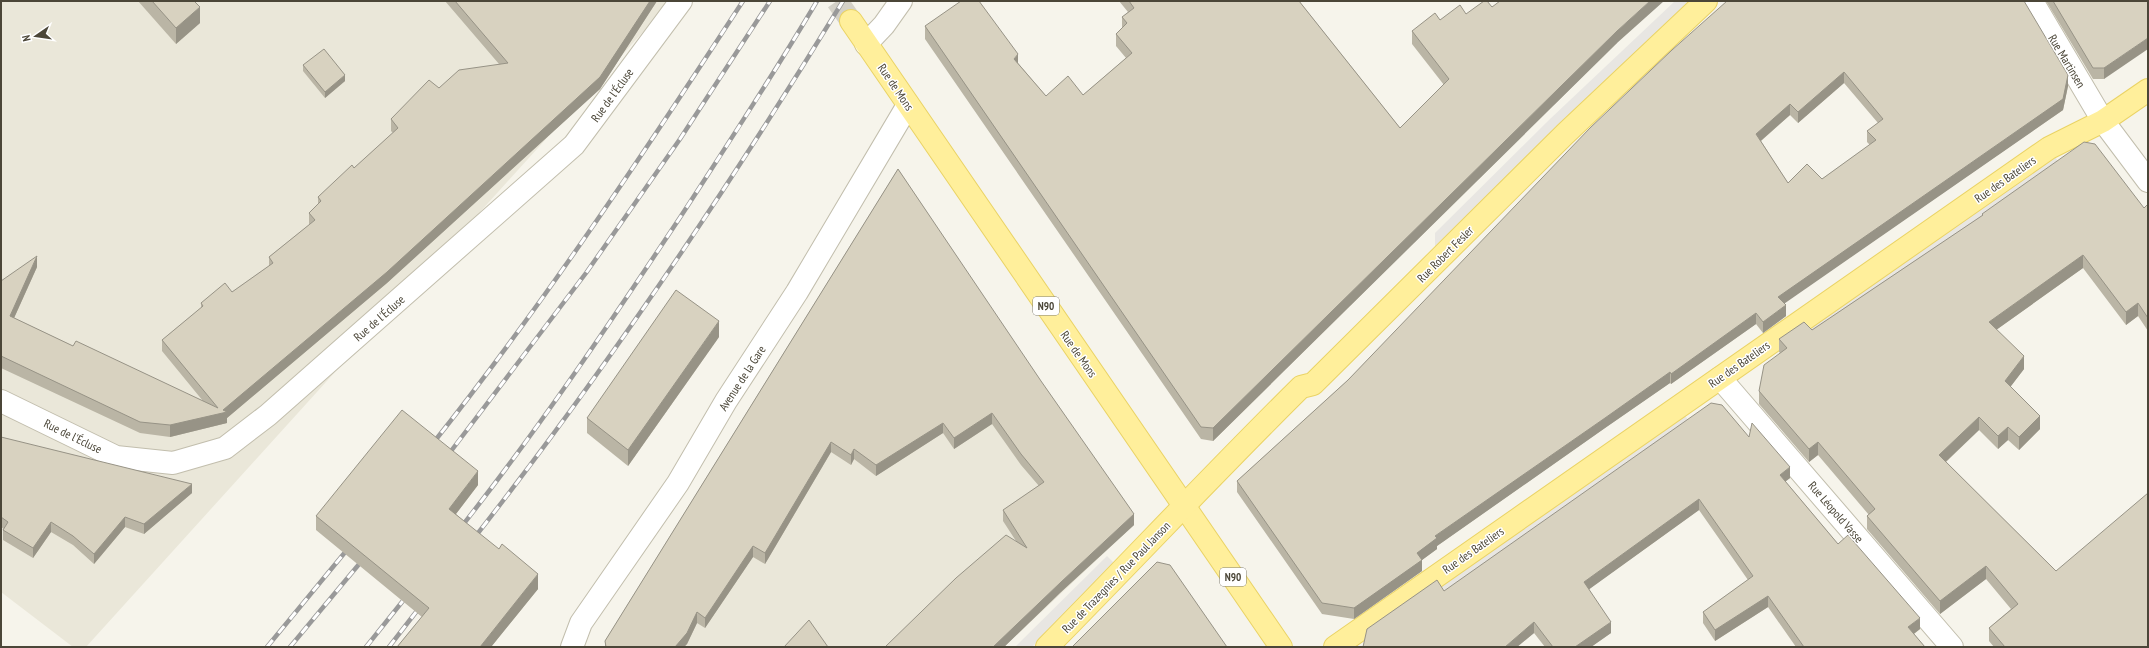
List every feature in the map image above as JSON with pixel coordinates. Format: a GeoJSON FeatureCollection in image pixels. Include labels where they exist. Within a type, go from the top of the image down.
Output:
{"type":"FeatureCollection","features":[{"type":"Feature","properties":{"kind":"main road","name":"Rue Robert Fesler"},"geometry":{"type":"LineString","coordinates":[[1185,507],[1230,457],[1301,387],[1313,384],[1574,126],[1706,1]]}},
{"type":"Feature","properties":{"kind":"main road","name":"Rue de Mons"},"geometry":{"type":"LineString","coordinates":[[851,21],[1281,647]]}},
{"type":"Feature","properties":{"kind":"main road","name":"Rue des Bateliers"},"geometry":{"type":"LineString","coordinates":[[1334,647],[2049,148],[2103,120],[2148,90]]}},
{"type":"Feature","properties":{"kind":"main road","name":"Rue de Trazegnies / Rue Paul Janson"},"geometry":{"type":"LineString","coordinates":[[1047,647],[1185,507]]}},
{"type":"Feature","properties":{"kind":"street","name":"Rue de l'Écluse"},"geometry":{"type":"LineString","coordinates":[[1,401],[116,457],[173,463],[225,448],[268,415],[574,145],[681,1]]}},
{"type":"Feature","properties":{"kind":"street"},"geometry":{"type":"LineString","coordinates":[[866,44],[884,25],[901,1]]}},
{"type":"Feature","properties":{"kind":"street","name":"Rue Martinsen"},"geometry":{"type":"LineString","coordinates":[[2032,1],[2103,120],[2148,181]]}},
{"type":"Feature","properties":{"kind":"street","name":"Avenue de la Gare"},"geometry":{"type":"LineString","coordinates":[[572,647],[581,623],[678,483],[726,402],[797,292],[908,105]]}},
{"type":"Feature","properties":{"kind":"street","name":"Rue Léopold Vasse"},"geometry":{"type":"LineString","coordinates":[[1720,378],[1952,647]]}},
{"type":"Feature","properties":{"kind":"shaded area"},"geometry":{"type":"Polygon","coordinates":[[[1,1],[671,1],[86,647],[73,647],[1,592],[1,1]]]}},
{"type":"Feature","properties":{"kind":"shaded area"},"geometry":{"type":"Polygon","coordinates":[[[1675,1],[1694,1],[1435,250],[1435,233],[1550,119],[1675,1]]]}},
{"type":"Feature","properties":{"kind":"shaded area"},"geometry":{"type":"Polygon","coordinates":[[[2054,155],[2059,163],[1783,355],[1777,347],[2054,155]]]}},
{"type":"Feature","properties":{"kind":"shaded area"},"geometry":{"type":"Polygon","coordinates":[[[892,189],[1134,525],[1004,647],[608,647],[892,189]]]}},
{"type":"Feature","properties":{"kind":"shaded area"},"geometry":{"type":"Polygon","coordinates":[[[1683,413],[1689,421],[1386,633],[1380,625],[1683,413]]]}},
{"type":"Feature","properties":{"kind":"shaded area"},"geometry":{"type":"Polygon","coordinates":[[[1107,556],[1116,565],[1032,647],[1015,647],[1107,556]]]}},
{"type":"Feature","properties":{"kind":"building"},"geometry":{"type":"Polygon","coordinates":[[[152,1],[194,1],[200,7],[176,28],[152,1]]]}},
{"type":"Feature","properties":{"kind":"building"},"geometry":{"type":"Polygon","coordinates":[[[455,1],[650,1],[600,77],[387,272],[223,410],[227,412],[170,425],[140,422],[1,356],[1,281],[37,256],[10,316],[73,346],[76,341],[218,408],[162,340],[203,306],[201,303],[225,283],[232,292],[273,263],[269,257],[315,220],[309,213],[321,201],[318,197],[352,165],[354,168],[398,128],[391,119],[429,80],[439,88],[459,70],[508,63],[455,1]]]}},
{"type":"Feature","properties":{"kind":"building"},"geometry":{"type":"Polygon","coordinates":[[[961,1],[979,1],[1018,54],[1014,59],[1046,96],[1068,76],[1083,95],[1132,53],[1116,34],[1127,23],[1122,17],[1134,8],[1129,1],[1299,1],[1400,128],[1449,79],[1412,31],[1435,13],[1440,20],[1460,5],[1466,14],[1484,1],[1487,1],[1492,7],[1500,1],[1650,1],[1617,31],[1213,428],[1201,427],[925,26],[961,1]]]}},
{"type":"Feature","properties":{"kind":"building"},"geometry":{"type":"Polygon","coordinates":[[[1727,1],[2024,1],[2068,75],[2063,99],[1778,297],[1786,305],[1763,322],[1756,313],[1671,374],[1670,372],[1435,536],[1437,538],[1417,553],[1422,560],[1354,608],[1322,603],[1237,481],[1348,380],[1590,128],[1672,50],[1727,1]],[[1844,72],[1798,112],[1790,104],[1756,134],[1788,183],[1807,164],[1822,179],[1876,140],[1867,131],[1883,119],[1844,72]]]}},
{"type":"Feature","properties":{"kind":"building"},"geometry":{"type":"Polygon","coordinates":[[[2053,1],[2148,1],[2148,38],[2104,68],[2093,68],[2053,1]]]}},
{"type":"Feature","properties":{"kind":"building"},"geometry":{"type":"Polygon","coordinates":[[[324,49],[345,75],[325,92],[303,65],[324,49]]]}},
{"type":"Feature","properties":{"kind":"building"},"geometry":{"type":"Polygon","coordinates":[[[2084,142],[2095,144],[2144,208],[2148,204],[2148,318],[2138,303],[2126,312],[2083,255],[1989,322],[2024,356],[2005,381],[2040,416],[2019,437],[2008,427],[1998,436],[1979,417],[1939,455],[2056,571],[2148,493],[2148,647],[2005,647],[1989,628],[2018,604],[1986,566],[1940,601],[1867,516],[1875,509],[1818,442],[1809,449],[1759,391],[1764,365],[1787,348],[1779,339],[1804,322],[1812,330],[1983,215],[1982,214],[2084,142]]]}},
{"type":"Feature","properties":{"kind":"building"},"geometry":{"type":"Polygon","coordinates":[[[898,169],[1041,381],[1134,514],[993,647],[885,647],[956,578],[1006,535],[1027,548],[1003,510],[1044,482],[1021,454],[992,413],[954,438],[943,423],[876,465],[854,449],[851,455],[831,442],[765,553],[753,546],[705,618],[697,612],[687,633],[675,647],[606,647],[605,641],[898,169]]]}},
{"type":"Feature","properties":{"kind":"building"},"geometry":{"type":"Polygon","coordinates":[[[676,290],[719,321],[628,450],[587,418],[676,290]]]}},
{"type":"Feature","properties":{"kind":"building"},"geometry":{"type":"Polygon","coordinates":[[[1711,403],[1722,405],[1749,437],[1752,423],[1790,467],[1780,475],[1838,544],[1848,535],[1920,618],[1908,627],[1925,647],[1804,647],[1768,596],[1715,630],[1703,612],[1753,576],[1699,499],[1584,582],[1611,622],[1575,647],[1553,647],[1534,622],[1505,647],[1363,647],[1367,629],[1437,580],[1444,591],[1711,403]]]}},
{"type":"Feature","properties":{"kind":"building"},"geometry":{"type":"Polygon","coordinates":[[[402,410],[478,471],[449,509],[499,549],[502,544],[538,574],[480,647],[397,647],[429,608],[316,516],[402,410]]]}},
{"type":"Feature","properties":{"kind":"building"},"geometry":{"type":"Polygon","coordinates":[[[1,437],[192,484],[144,524],[125,517],[94,554],[73,536],[51,522],[33,548],[3,530],[8,522],[1,517],[1,437]]]}},
{"type":"Feature","properties":{"kind":"building"},"geometry":{"type":"Polygon","coordinates":[[[1157,562],[1170,565],[1227,647],[1072,647],[1157,562]]]}},
{"type":"Feature","properties":{"kind":"building"},"geometry":{"type":"Polygon","coordinates":[[[809,620],[828,647],[784,647],[809,620]]]}},
{"type":"Feature","properties":{"kind":"tunnel"},"geometry":{"type":"LineString","coordinates":[[837,1],[851,21]]}},
{"type":"Feature","properties":{"kind":"railway"},"geometry":{"type":"LineString","coordinates":[[430,447],[553,284],[668,115],[743,1]]}},
{"type":"Feature","properties":{"kind":"railway"},"geometry":{"type":"LineString","coordinates":[[445,459],[586,273],[680,139],[770,1]]}},
{"type":"Feature","properties":{"kind":"railway"},"geometry":{"type":"LineString","coordinates":[[458,531],[517,454],[573,376],[681,216],[817,1]]}},
{"type":"Feature","properties":{"kind":"railway"},"geometry":{"type":"LineString","coordinates":[[471,542],[570,411],[665,276],[756,140],[843,1]]}},
{"type":"Feature","properties":{"kind":"railway"},"geometry":{"type":"LineString","coordinates":[[267,647],[351,545]]}},
{"type":"Feature","properties":{"kind":"railway"},"geometry":{"type":"LineString","coordinates":[[290,647],[365,557]]}},
{"type":"Feature","properties":{"kind":"railway"},"geometry":{"type":"LineString","coordinates":[[366,647],[410,592]]}},
{"type":"Feature","properties":{"kind":"railway"},"geometry":{"type":"LineString","coordinates":[[389,647],[423,603]]}}]}
